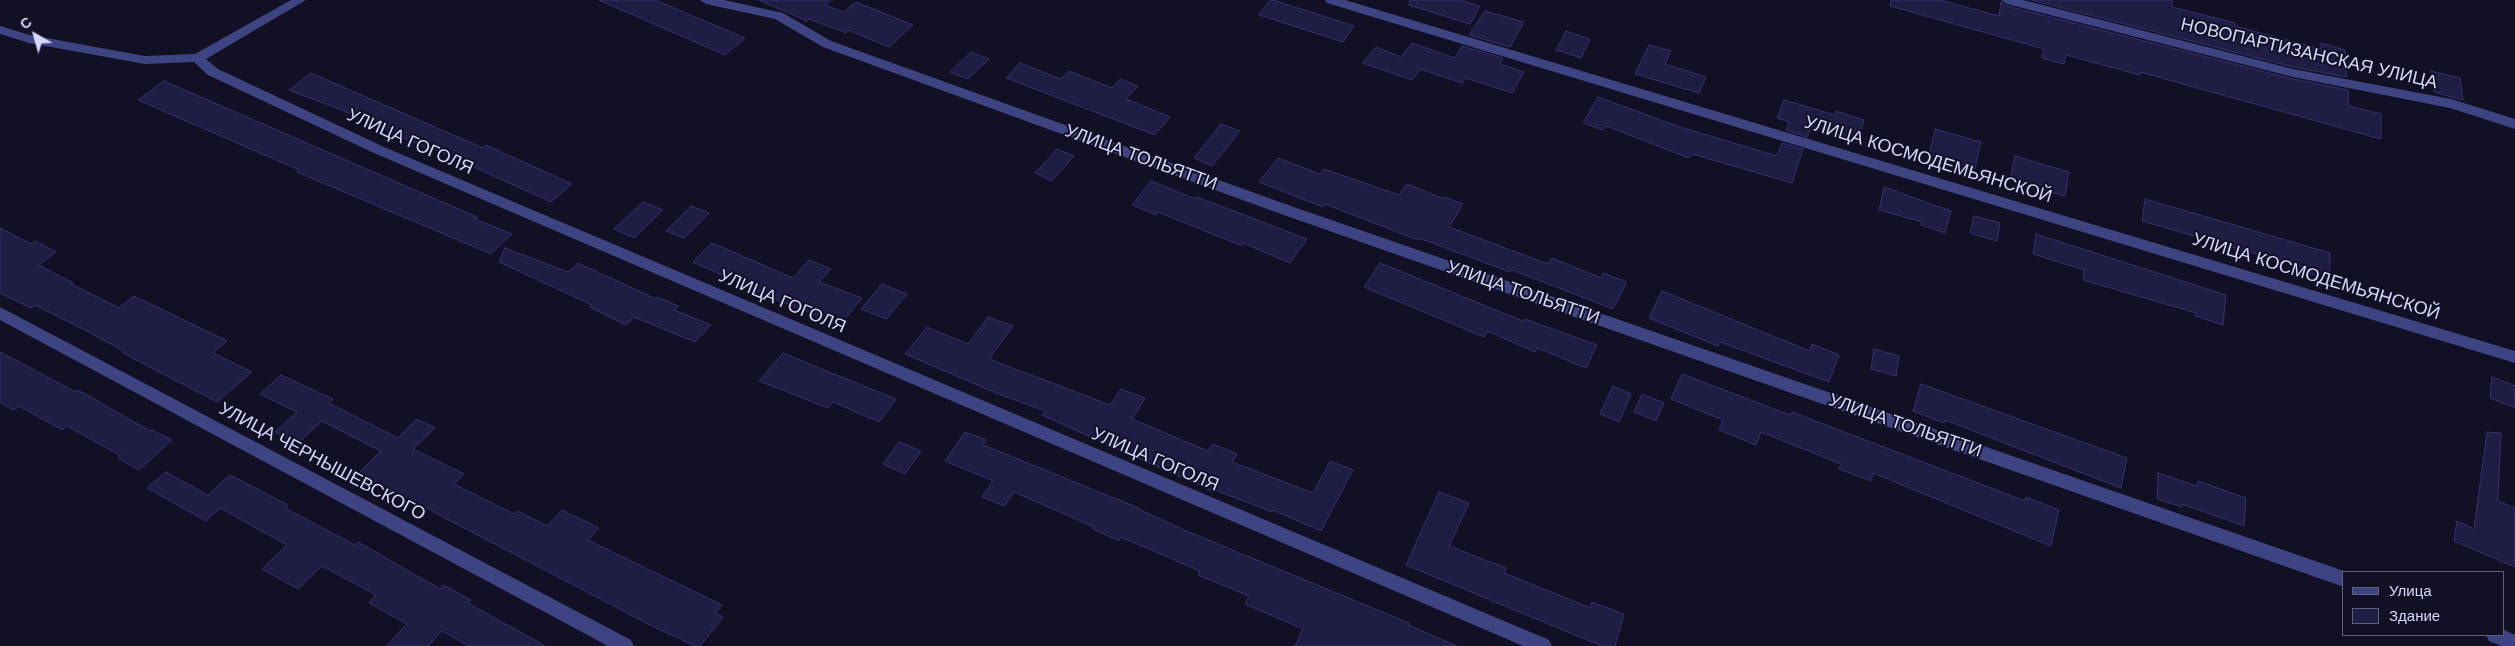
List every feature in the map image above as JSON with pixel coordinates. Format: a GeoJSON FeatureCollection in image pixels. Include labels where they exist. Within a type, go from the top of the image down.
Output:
{"type":"FeatureCollection","features":[{"type":"Feature","properties":{"kind":"street"},"geometry":{"type":"LineString","coordinates":[[0,30],[29,39],[146,60],[197,58],[300,0]]}},
{"type":"Feature","properties":{"kind":"street","name":"УЛИЦА ТОЛЬЯТТИ"},"geometry":{"type":"LineString","coordinates":[[706,0],[779,16],[827,44],[1286,210],[2342,578]]}},
{"type":"Feature","properties":{"kind":"street","name":"УЛИЦА КОСМОДЕМЬЯНСКОЙ"},"geometry":{"type":"LineString","coordinates":[[1331,0],[2515,357]]}},
{"type":"Feature","properties":{"kind":"street","name":"НОВОПАРТИЗАНСКАЯ УЛИЦА"},"geometry":{"type":"LineString","coordinates":[[2007,0],[2293,73],[2451,104],[2515,124]]}},
{"type":"Feature","properties":{"kind":"street","name":"УЛИЦА ГОГОЛЯ"},"geometry":{"type":"LineString","coordinates":[[197,58],[213,72],[379,150],[1543,646]]}},
{"type":"Feature","properties":{"kind":"street","name":"УЛИЦА ЧЕРНЫШЕВСКОГО"},"geometry":{"type":"LineString","coordinates":[[0,313],[625,646]]}},
{"type":"Feature","properties":{"kind":"street"},"geometry":{"type":"LineString","coordinates":[[2498,636],[2515,643]]}},
{"type":"Feature","properties":{"kind":"building"},"geometry":{"type":"Polygon","coordinates":[[[599,0],[655,0],[745,38],[725,55],[599,0]]]}},
{"type":"Feature","properties":{"kind":"building"},"geometry":{"type":"Polygon","coordinates":[[[759,0],[831,0],[825,5],[844,12],[856,2],[913,25],[889,47],[848,30],[846,33],[809,19],[807,21],[759,0]]]}},
{"type":"Feature","properties":{"kind":"building"},"geometry":{"type":"Polygon","coordinates":[[[1270,0],[1354,26],[1343,42],[1259,15],[1270,0]]]}},
{"type":"Feature","properties":{"kind":"building"},"geometry":{"type":"Polygon","coordinates":[[[1410,0],[1459,0],[1480,6],[1470,24],[1409,5],[1410,0]]]}},
{"type":"Feature","properties":{"kind":"building"},"geometry":{"type":"Polygon","coordinates":[[[1891,0],[1940,0],[1999,16],[2001,2],[2007,6],[2293,79],[2348,90],[2349,106],[2381,114],[2381,139],[2140,72],[2140,75],[2066,55],[2064,64],[2042,58],[2044,49],[1890,6],[1891,0]]]}},
{"type":"Feature","properties":{"kind":"building"},"geometry":{"type":"Polygon","coordinates":[[[2031,0],[2172,0],[2172,7],[2235,23],[2235,26],[2321,49],[2321,43],[2345,50],[2347,77],[2293,67],[2031,0]]]}},
{"type":"Feature","properties":{"kind":"building"},"geometry":{"type":"Polygon","coordinates":[[[1485,11],[1524,22],[1510,47],[1469,35],[1485,11]]]}},
{"type":"Feature","properties":{"kind":"building"},"geometry":{"type":"Polygon","coordinates":[[[1566,31],[1590,39],[1581,58],[1556,50],[1566,31]]]}},
{"type":"Feature","properties":{"kind":"building"},"geometry":{"type":"Polygon","coordinates":[[[1412,43],[1455,58],[1462,46],[1503,58],[1500,64],[1524,72],[1512,93],[1466,78],[1462,83],[1420,69],[1412,80],[1363,63],[1376,47],[1401,57],[1412,43]]]}},
{"type":"Feature","properties":{"kind":"building"},"geometry":{"type":"Polygon","coordinates":[[[1649,45],[1671,51],[1665,64],[1706,77],[1699,93],[1635,74],[1649,45]]]}},
{"type":"Feature","properties":{"kind":"building"},"geometry":{"type":"Polygon","coordinates":[[[971,52],[989,59],[968,79],[950,72],[971,52]]]}},
{"type":"Feature","properties":{"kind":"building"},"geometry":{"type":"Polygon","coordinates":[[[1020,63],[1061,79],[1069,71],[1112,88],[1120,79],[1138,86],[1126,99],[1170,117],[1155,135],[1006,78],[1020,63]]]}},
{"type":"Feature","properties":{"kind":"building"},"geometry":{"type":"Polygon","coordinates":[[[2431,71],[2460,78],[2463,100],[2434,92],[2431,71]]]}},
{"type":"Feature","properties":{"kind":"building"},"geometry":{"type":"Polygon","coordinates":[[[311,73],[483,148],[486,145],[572,184],[551,202],[432,148],[430,150],[342,110],[289,90],[311,73]]]}},
{"type":"Feature","properties":{"kind":"building"},"geometry":{"type":"Polygon","coordinates":[[[164,81],[512,234],[491,254],[297,172],[299,170],[138,100],[164,81]]]}},
{"type":"Feature","properties":{"kind":"building"},"geometry":{"type":"Polygon","coordinates":[[[1598,97],[1677,126],[1777,156],[1782,143],[1803,149],[1792,183],[1692,154],[1689,158],[1606,126],[1603,130],[1583,123],[1598,97]]]}},
{"type":"Feature","properties":{"kind":"building"},"geometry":{"type":"Polygon","coordinates":[[[1784,100],[1835,115],[1836,111],[1864,120],[1857,141],[1811,127],[1807,137],[1786,130],[1789,122],[1777,118],[1784,100]]]}},
{"type":"Feature","properties":{"kind":"building"},"geometry":{"type":"Polygon","coordinates":[[[1221,124],[1240,131],[1212,166],[1194,158],[1221,124]]]}},
{"type":"Feature","properties":{"kind":"building"},"geometry":{"type":"Polygon","coordinates":[[[1935,129],[1981,142],[1975,169],[1929,155],[1935,129]]]}},
{"type":"Feature","properties":{"kind":"building"},"geometry":{"type":"Polygon","coordinates":[[[1057,149],[1074,156],[1052,181],[1035,173],[1057,149]]]}},
{"type":"Feature","properties":{"kind":"building"},"geometry":{"type":"Polygon","coordinates":[[[2015,156],[2069,172],[2065,196],[2010,180],[2015,156]]]}},
{"type":"Feature","properties":{"kind":"building"},"geometry":{"type":"Polygon","coordinates":[[[1278,158],[1320,174],[1324,169],[1399,195],[1407,184],[1444,199],[1445,197],[1463,204],[1449,227],[1548,264],[1552,258],[1601,278],[1603,273],[1627,282],[1613,309],[1512,270],[1510,272],[1419,238],[1418,240],[1325,204],[1323,207],[1259,182],[1278,158]]]}},
{"type":"Feature","properties":{"kind":"building"},"geometry":{"type":"Polygon","coordinates":[[[1151,181],[1195,199],[1197,197],[1307,239],[1290,263],[1243,243],[1242,246],[1158,212],[1156,215],[1132,205],[1151,181]]]}},
{"type":"Feature","properties":{"kind":"building"},"geometry":{"type":"Polygon","coordinates":[[[1884,187],[1951,211],[1945,233],[1921,225],[1922,222],[1879,210],[1884,187]]]}},
{"type":"Feature","properties":{"kind":"building"},"geometry":{"type":"Polygon","coordinates":[[[2145,199],[2330,253],[2330,280],[2308,273],[2308,269],[2142,221],[2145,199]]]}},
{"type":"Feature","properties":{"kind":"building"},"geometry":{"type":"Polygon","coordinates":[[[643,202],[663,210],[634,238],[614,229],[643,202]]]}},
{"type":"Feature","properties":{"kind":"building"},"geometry":{"type":"Polygon","coordinates":[[[691,206],[709,213],[684,238],[666,231],[691,206]]]}},
{"type":"Feature","properties":{"kind":"building"},"geometry":{"type":"Polygon","coordinates":[[[1974,216],[2000,223],[1997,241],[1970,233],[1974,216]]]}},
{"type":"Feature","properties":{"kind":"building"},"geometry":{"type":"Polygon","coordinates":[[[0,228],[31,244],[35,241],[56,252],[39,265],[73,283],[71,284],[119,308],[134,296],[227,341],[213,353],[252,372],[217,402],[123,353],[125,352],[89,332],[35,305],[31,308],[0,293],[0,228]]]}},
{"type":"Feature","properties":{"kind":"building"},"geometry":{"type":"Polygon","coordinates":[[[2036,234],[2226,295],[2223,325],[2195,316],[2196,313],[2083,280],[2084,270],[2033,254],[2036,234]]]}},
{"type":"Feature","properties":{"kind":"building"},"geometry":{"type":"Polygon","coordinates":[[[712,243],[793,278],[809,260],[831,269],[819,282],[862,298],[840,325],[775,299],[693,262],[712,243]]]}},
{"type":"Feature","properties":{"kind":"building"},"geometry":{"type":"Polygon","coordinates":[[[505,248],[568,272],[578,263],[656,299],[657,297],[678,306],[674,310],[711,325],[695,342],[634,317],[626,325],[590,307],[592,305],[499,262],[505,248]]]}},
{"type":"Feature","properties":{"kind":"building"},"geometry":{"type":"Polygon","coordinates":[[[1380,263],[1523,321],[1525,319],[1597,345],[1586,368],[1537,348],[1535,352],[1487,331],[1484,337],[1364,287],[1380,263]]]}},
{"type":"Feature","properties":{"kind":"building"},"geometry":{"type":"Polygon","coordinates":[[[882,284],[907,294],[886,319],[861,309],[882,284]]]}},
{"type":"Feature","properties":{"kind":"building"},"geometry":{"type":"Polygon","coordinates":[[[1662,291],[1810,351],[1812,344],[1839,355],[1829,382],[1720,342],[1718,346],[1649,318],[1662,291]]]}},
{"type":"Feature","properties":{"kind":"building"},"geometry":{"type":"Polygon","coordinates":[[[988,317],[1013,326],[989,359],[1110,405],[1121,389],[1145,398],[1132,419],[1208,451],[1213,444],[1237,454],[1232,462],[1313,493],[1330,461],[1353,470],[1321,531],[1273,510],[1272,512],[1215,490],[1214,492],[1042,415],[1045,411],[996,393],[905,354],[927,327],[968,344],[988,317]]]}},
{"type":"Feature","properties":{"kind":"building"},"geometry":{"type":"Polygon","coordinates":[[[1874,349],[1899,356],[1896,376],[1871,369],[1874,349]]]}},
{"type":"Feature","properties":{"kind":"building"},"geometry":{"type":"Polygon","coordinates":[[[0,352],[76,392],[78,390],[150,431],[152,430],[172,440],[139,470],[118,458],[121,456],[67,426],[62,430],[19,406],[14,410],[0,403],[0,352]]]}},
{"type":"Feature","properties":{"kind":"building"},"geometry":{"type":"Polygon","coordinates":[[[783,353],[896,399],[879,422],[833,402],[828,408],[759,381],[783,353]]]}},
{"type":"Feature","properties":{"kind":"building"},"geometry":{"type":"Polygon","coordinates":[[[1682,374],[1790,415],[1792,412],[2025,501],[2026,497],[2059,510],[2051,546],[1873,473],[1871,481],[1839,469],[1841,464],[1761,432],[1756,445],[1719,430],[1723,420],[1671,399],[1682,374]]]}},
{"type":"Feature","properties":{"kind":"building"},"geometry":{"type":"Polygon","coordinates":[[[281,375],[333,399],[329,403],[398,438],[417,419],[435,428],[413,449],[464,474],[454,484],[514,514],[517,511],[547,526],[562,510],[599,528],[588,540],[722,605],[715,613],[723,617],[700,646],[695,646],[650,625],[359,473],[381,451],[322,421],[297,444],[275,432],[297,412],[260,394],[281,375]]]}},
{"type":"Feature","properties":{"kind":"building"},"geometry":{"type":"Polygon","coordinates":[[[2492,377],[2515,386],[2515,408],[2490,398],[2492,377]]]}},
{"type":"Feature","properties":{"kind":"building"},"geometry":{"type":"Polygon","coordinates":[[[1921,384],[2127,458],[2121,488],[1945,420],[1944,423],[1913,411],[1921,384]]]}},
{"type":"Feature","properties":{"kind":"building"},"geometry":{"type":"Polygon","coordinates":[[[1613,386],[1631,394],[1619,422],[1600,414],[1613,386]]]}},
{"type":"Feature","properties":{"kind":"building"},"geometry":{"type":"Polygon","coordinates":[[[1642,394],[1664,403],[1656,421],[1634,412],[1642,394]]]}},
{"type":"Feature","properties":{"kind":"building"},"geometry":{"type":"Polygon","coordinates":[[[965,432],[986,440],[983,445],[1139,508],[1189,532],[1409,623],[1408,625],[1457,646],[1295,646],[1303,629],[1245,604],[1249,596],[1198,575],[1200,571],[1121,537],[1119,541],[1093,529],[1094,527],[1014,492],[1004,506],[982,497],[993,481],[945,461],[965,432]]]}},
{"type":"Feature","properties":{"kind":"building"},"geometry":{"type":"Polygon","coordinates":[[[2487,432],[2501,433],[2498,501],[2515,508],[2515,567],[2454,541],[2457,521],[2474,529],[2487,432]]]}},
{"type":"Feature","properties":{"kind":"building"},"geometry":{"type":"Polygon","coordinates":[[[899,442],[921,451],[905,474],[883,464],[899,442]]]}},
{"type":"Feature","properties":{"kind":"building"},"geometry":{"type":"Polygon","coordinates":[[[166,472],[208,495],[230,475],[288,505],[285,508],[355,545],[358,542],[440,589],[443,585],[471,600],[468,603],[545,646],[469,646],[442,631],[428,646],[386,646],[407,624],[369,603],[376,595],[322,566],[298,589],[262,569],[287,545],[220,508],[206,521],[147,488],[166,472]]]}},
{"type":"Feature","properties":{"kind":"building"},"geometry":{"type":"Polygon","coordinates":[[[2158,473],[2197,486],[2198,481],[2246,498],[2244,526],[2182,504],[2182,507],[2157,499],[2158,473]]]}},
{"type":"Feature","properties":{"kind":"building"},"geometry":{"type":"Polygon","coordinates":[[[1439,492],[1469,503],[1449,546],[1506,568],[1504,573],[1591,608],[1592,602],[1624,614],[1615,646],[1603,646],[1587,640],[1406,565],[1439,492]]]}}]}
